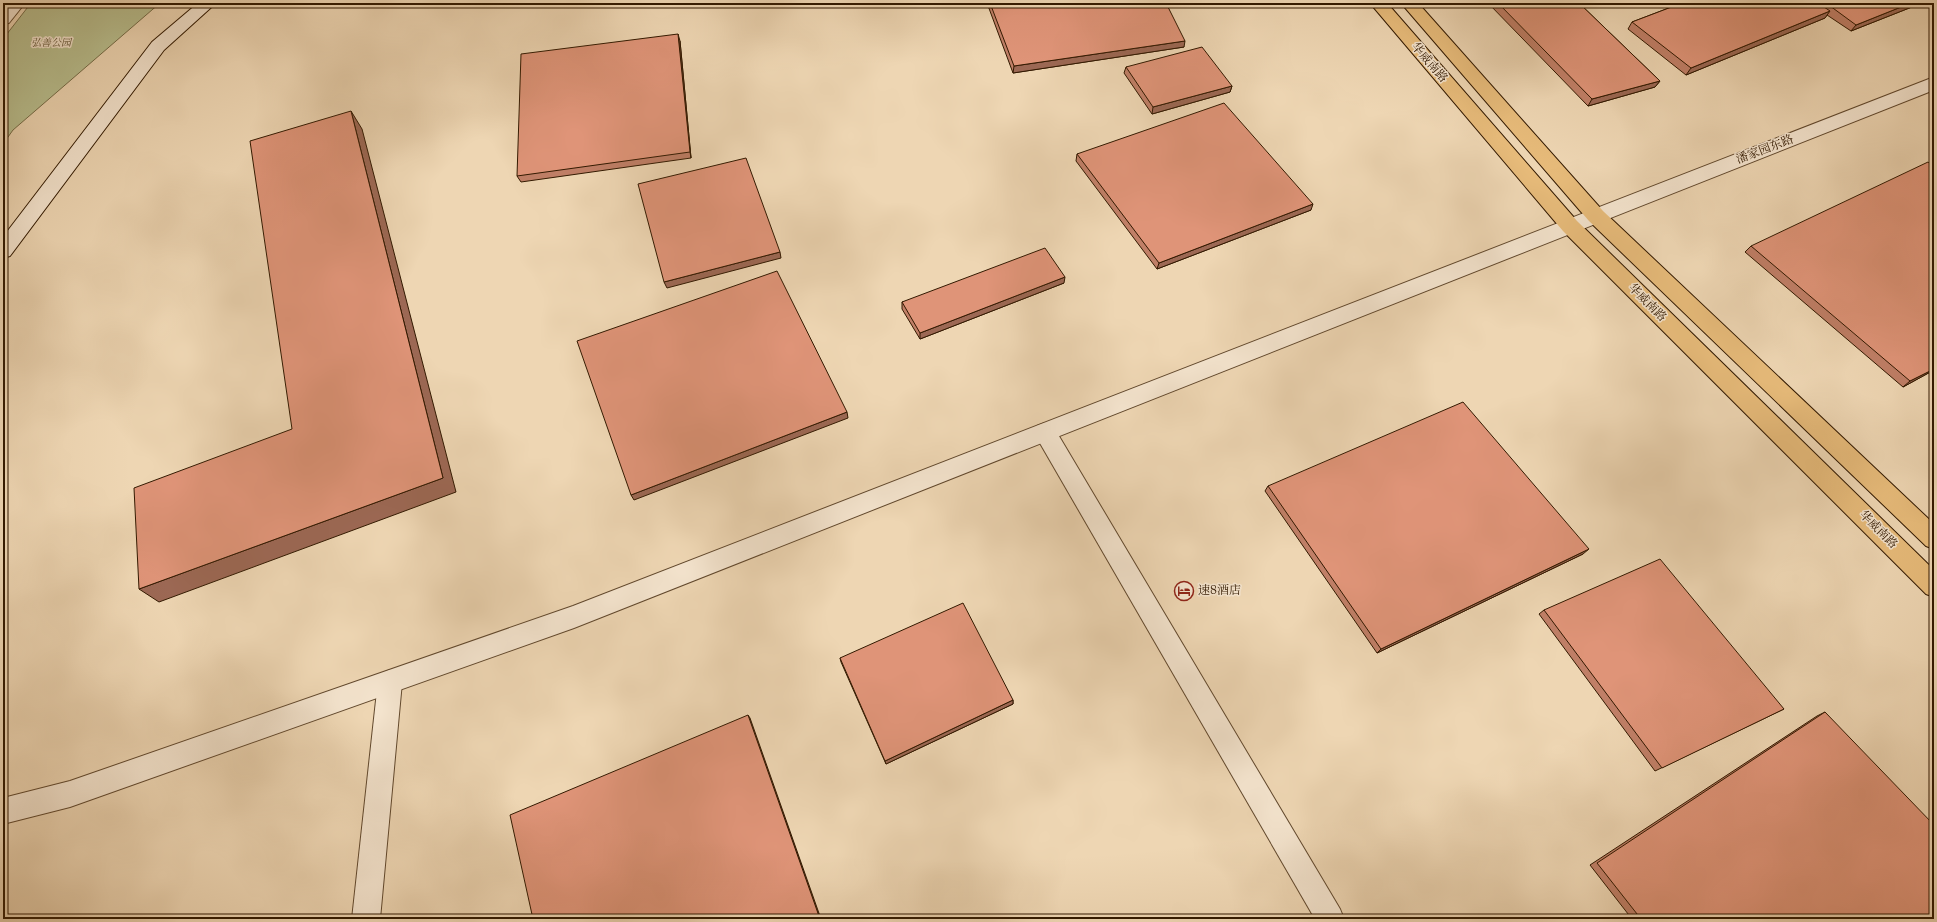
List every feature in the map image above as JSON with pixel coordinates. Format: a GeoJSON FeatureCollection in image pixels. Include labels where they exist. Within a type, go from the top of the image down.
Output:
{"type":"FeatureCollection","features":[{"type":"Feature","properties":{"kind":"main road","name":"华威南路"},"geometry":{"type":"LineString","coordinates":[[1378,3],[1570,226],[1934,586]]}},
{"type":"Feature","properties":{"kind":"main road","name":"华威南路"},"geometry":{"type":"LineString","coordinates":[[1409,3],[1596,216],[1934,539]]}},
{"type":"Feature","properties":{"kind":"street"},"geometry":{"type":"LineString","coordinates":[[3,19],[17,3]]}},
{"type":"Feature","properties":{"kind":"street"},"geometry":{"type":"LineString","coordinates":[[3,251],[158,46],[208,3]]}},
{"type":"Feature","properties":{"kind":"street","name":"潘家园东路"},"geometry":{"type":"LineString","coordinates":[[3,811],[70,794],[574,617],[1934,83]]}},
{"type":"Feature","properties":{"kind":"street"},"geometry":{"type":"LineString","coordinates":[[1045,432],[1330,919]]}},
{"type":"Feature","properties":{"kind":"street"},"geometry":{"type":"LineString","coordinates":[[366,919],[390,682]]}},
{"type":"Feature","properties":{"kind":"green space","name":"弘善公园"},"geometry":{"type":"Polygon","coordinates":[[[31,3],[160,3],[13,130],[3,144],[3,39],[31,3]]]}},
{"type":"Feature","properties":{"kind":"building"},"geometry":{"type":"Polygon","coordinates":[[[990,3],[1166,3],[1185,41],[1014,66],[990,3]]]}},
{"type":"Feature","properties":{"kind":"building"},"geometry":{"type":"Polygon","coordinates":[[[1498,3],[1579,3],[1660,81],[1592,99],[1498,3]]]}},
{"type":"Feature","properties":{"kind":"building"},"geometry":{"type":"Polygon","coordinates":[[[1682,3],[1818,3],[1830,11],[1691,68],[1632,22],[1682,3]]]}},
{"type":"Feature","properties":{"kind":"building"},"geometry":{"type":"Polygon","coordinates":[[[1826,3],[1911,3],[1856,25],[1826,3]]]}},
{"type":"Feature","properties":{"kind":"building"},"geometry":{"type":"Polygon","coordinates":[[[678,34],[690,152],[517,176],[521,54],[678,34]]]}},
{"type":"Feature","properties":{"kind":"building"},"geometry":{"type":"Polygon","coordinates":[[[1202,47],[1232,86],[1153,107],[1126,67],[1202,47]]]}},
{"type":"Feature","properties":{"kind":"building"},"geometry":{"type":"Polygon","coordinates":[[[1224,103],[1313,204],[1159,263],[1077,154],[1224,103]]]}},
{"type":"Feature","properties":{"kind":"building"},"geometry":{"type":"Polygon","coordinates":[[[351,111],[443,478],[139,589],[134,488],[292,429],[250,141],[351,111]]]}},
{"type":"Feature","properties":{"kind":"building"},"geometry":{"type":"Polygon","coordinates":[[[746,158],[780,252],[664,282],[638,184],[746,158]]]}},
{"type":"Feature","properties":{"kind":"building"},"geometry":{"type":"Polygon","coordinates":[[[1928,162],[1934,167],[1934,369],[1910,381],[1751,246],[1928,162]]]}},
{"type":"Feature","properties":{"kind":"building"},"geometry":{"type":"Polygon","coordinates":[[[1045,248],[1065,277],[920,333],[902,302],[1045,248]]]}},
{"type":"Feature","properties":{"kind":"building"},"geometry":{"type":"Polygon","coordinates":[[[777,271],[847,412],[631,495],[577,341],[777,271]]]}},
{"type":"Feature","properties":{"kind":"building"},"geometry":{"type":"Polygon","coordinates":[[[1463,402],[1589,549],[1381,649],[1268,486],[1463,402]]]}},
{"type":"Feature","properties":{"kind":"building"},"geometry":{"type":"Polygon","coordinates":[[[1660,559],[1784,709],[1662,768],[1544,610],[1660,559]]]}},
{"type":"Feature","properties":{"kind":"building"},"geometry":{"type":"Polygon","coordinates":[[[963,603],[1013,700],[885,761],[840,658],[963,603]]]}},
{"type":"Feature","properties":{"kind":"building"},"geometry":{"type":"Polygon","coordinates":[[[1825,712],[1934,825],[1934,919],[1641,919],[1597,863],[1825,712]]]}},
{"type":"Feature","properties":{"kind":"building"},"geometry":{"type":"Polygon","coordinates":[[[748,715],[820,919],[533,919],[510,815],[748,715]]]}},
{"type":"Feature","properties":{"kind":"place","name":"速8酒店"},"geometry":{"type":"Point","coordinates":[1184,591]}}]}
